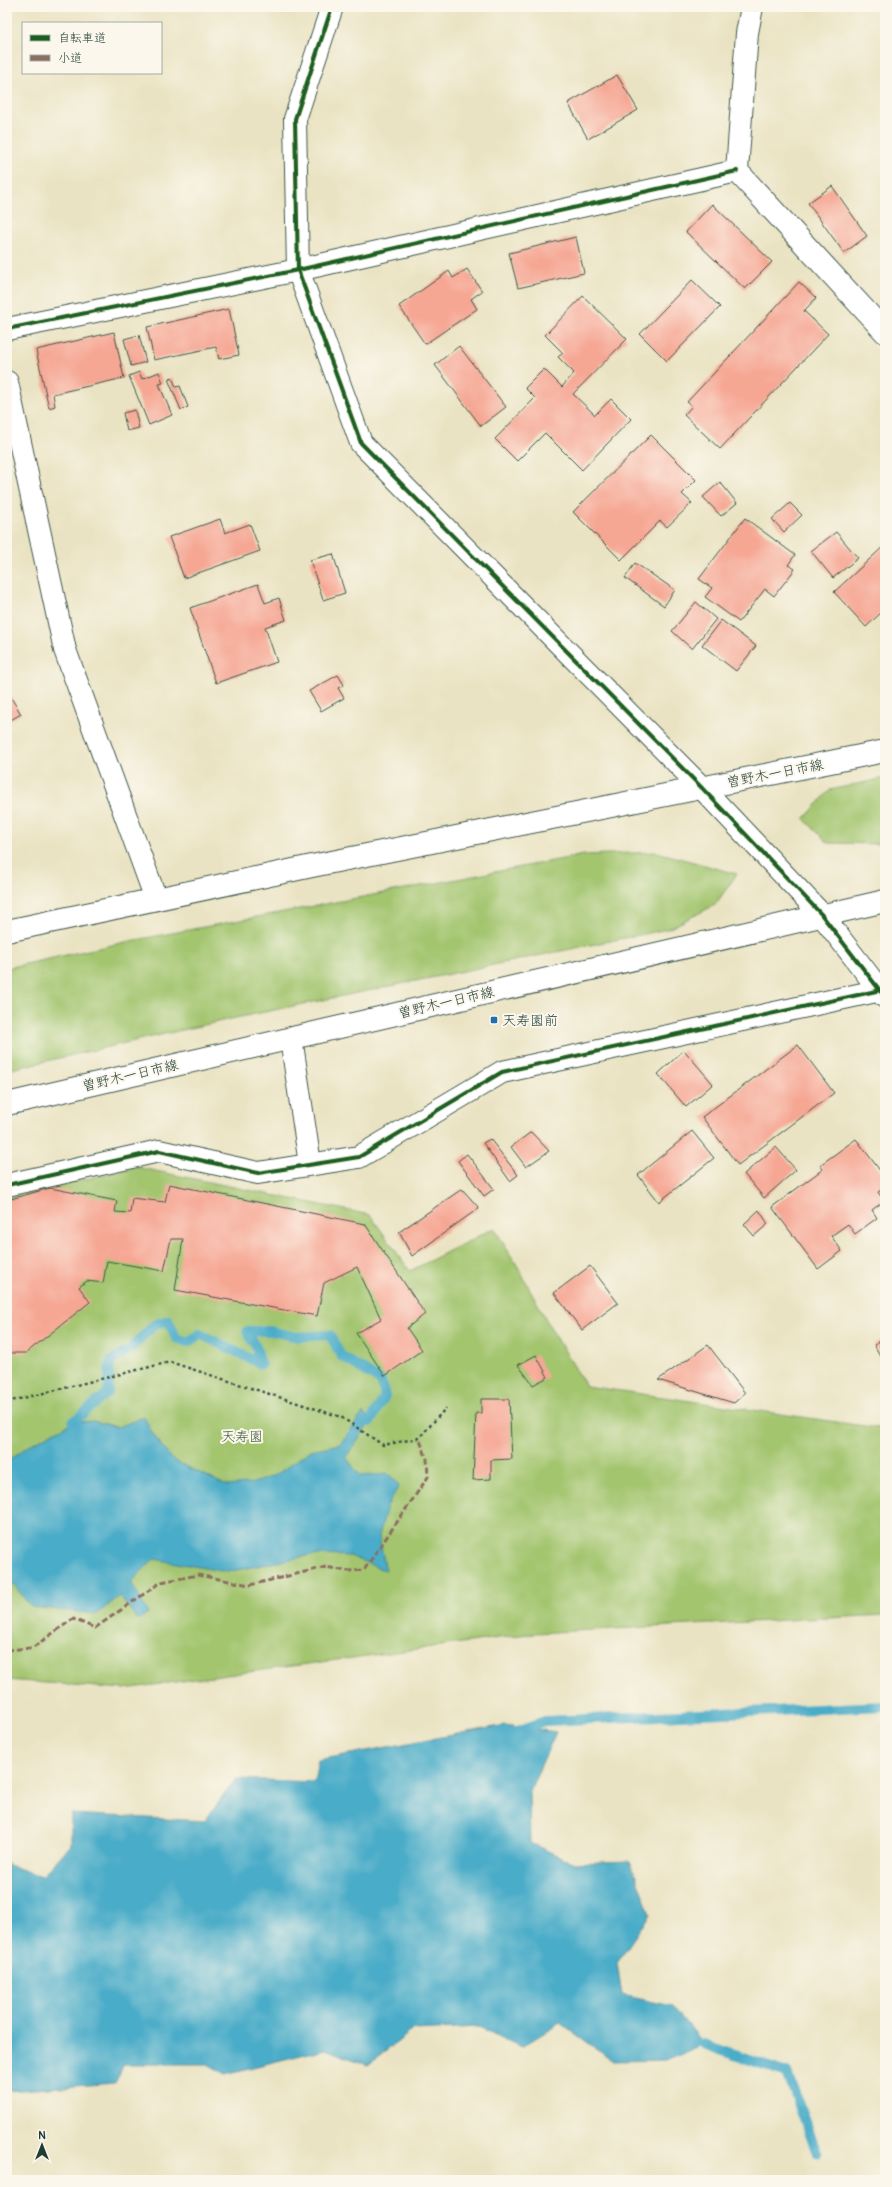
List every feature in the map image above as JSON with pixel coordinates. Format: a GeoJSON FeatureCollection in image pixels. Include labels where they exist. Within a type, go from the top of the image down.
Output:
{"type":"FeatureCollection","features":[{"type":"Feature","properties":{"kind":"street"},"geometry":{"type":"LineString","coordinates":[[7,1185],[158,1151],[258,1173],[359,1156],[502,1072],[883,994],[822,914],[702,788],[360,443],[298,270],[295,119],[332,7]]}},
{"type":"Feature","properties":{"kind":"street"},"geometry":{"type":"LineString","coordinates":[[752,7],[747,33],[737,171],[885,332]]}},
{"type":"Feature","properties":{"kind":"street"},"geometry":{"type":"LineString","coordinates":[[7,329],[298,270],[737,171]]}},
{"type":"Feature","properties":{"kind":"street"},"geometry":{"type":"LineString","coordinates":[[7,382],[65,650],[156,899]]}},
{"type":"Feature","properties":{"kind":"street","name":"曽野木一日市線"},"geometry":{"type":"LineString","coordinates":[[7,931],[156,899],[885,751]]}},
{"type":"Feature","properties":{"kind":"street","name":"曽野木一日市線"},"geometry":{"type":"LineString","coordinates":[[7,1104],[822,914],[885,901]]}},
{"type":"Feature","properties":{"kind":"street"},"geometry":{"type":"LineString","coordinates":[[291,1038],[310,1164]]}},
{"type":"Feature","properties":{"kind":"path"},"geometry":{"type":"LineString","coordinates":[[7,1402],[170,1362],[341,1417],[383,1445],[419,1438],[446,1408]]}},
{"type":"Feature","properties":{"kind":"green space"},"geometry":{"type":"Polygon","coordinates":[[[885,778],[885,844],[828,843],[804,819],[830,790],[885,778]]]}},
{"type":"Feature","properties":{"kind":"green space"},"geometry":{"type":"Polygon","coordinates":[[[657,852],[737,874],[715,905],[668,929],[226,1020],[7,1070],[7,968],[130,941],[584,855],[657,852]]]}},
{"type":"Feature","properties":{"kind":"green space","name":"天寿園"},"geometry":{"type":"Polygon","coordinates":[[[136,1167],[370,1215],[410,1271],[494,1228],[518,1267],[549,1325],[586,1386],[885,1429],[885,1615],[535,1633],[124,1689],[7,1680],[7,1198],[136,1167]]]}},
{"type":"Feature","properties":{"kind":"water"},"geometry":{"type":"Polygon","coordinates":[[[363,1413],[370,1422],[346,1457],[360,1476],[389,1474],[399,1486],[387,1506],[379,1536],[386,1571],[350,1556],[311,1555],[227,1572],[154,1559],[131,1582],[148,1613],[138,1620],[120,1596],[97,1614],[31,1607],[7,1576],[7,1461],[31,1444],[73,1422],[94,1421],[117,1427],[144,1417],[151,1431],[171,1459],[227,1486],[254,1483],[277,1474],[311,1450],[340,1444],[363,1413]]]}},
{"type":"Feature","properties":{"kind":"water"},"geometry":{"type":"Polygon","coordinates":[[[505,1725],[556,1732],[529,1792],[530,1843],[574,1863],[630,1861],[650,1914],[617,1963],[622,1995],[672,2006],[703,2044],[665,2060],[614,2061],[560,2023],[521,2047],[479,2027],[413,2030],[368,2065],[325,2049],[225,2074],[208,2064],[124,2064],[115,2083],[7,2091],[7,1862],[8,1865],[42,1876],[71,1845],[71,1814],[205,1821],[236,1779],[314,1782],[318,1760],[505,1725]]]}},
{"type":"Feature","properties":{"kind":"building"},"geometry":{"type":"Polygon","coordinates":[[[617,75],[638,110],[588,139],[568,103],[617,75]]]}},
{"type":"Feature","properties":{"kind":"building"},"geometry":{"type":"Polygon","coordinates":[[[832,186],[867,236],[844,253],[808,203],[832,186]]]}},
{"type":"Feature","properties":{"kind":"building"},"geometry":{"type":"Polygon","coordinates":[[[712,204],[772,262],[745,289],[686,232],[712,204]]]}},
{"type":"Feature","properties":{"kind":"building"},"geometry":{"type":"Polygon","coordinates":[[[576,237],[584,273],[518,288],[509,253],[576,237]]]}},
{"type":"Feature","properties":{"kind":"building"},"geometry":{"type":"Polygon","coordinates":[[[467,269],[482,291],[471,299],[477,309],[425,344],[399,306],[449,271],[453,278],[467,269]]]}},
{"type":"Feature","properties":{"kind":"building"},"geometry":{"type":"Polygon","coordinates":[[[692,280],[720,307],[667,361],[640,334],[692,280]]]}},
{"type":"Feature","properties":{"kind":"building"},"geometry":{"type":"Polygon","coordinates":[[[799,282],[816,298],[804,311],[828,334],[720,449],[684,415],[692,406],[687,402],[799,282]]]}},
{"type":"Feature","properties":{"kind":"building"},"geometry":{"type":"Polygon","coordinates":[[[583,296],[627,339],[573,394],[595,415],[611,399],[631,419],[582,470],[545,433],[517,461],[495,439],[535,398],[525,388],[544,369],[562,387],[574,373],[558,357],[563,353],[545,335],[583,296]]]}},
{"type":"Feature","properties":{"kind":"building"},"geometry":{"type":"Polygon","coordinates":[[[229,309],[239,355],[219,359],[216,347],[154,360],[147,327],[229,309]]]}},
{"type":"Feature","properties":{"kind":"building"},"geometry":{"type":"Polygon","coordinates":[[[114,332],[124,378],[53,394],[55,406],[49,408],[36,350],[114,332]]]}},
{"type":"Feature","properties":{"kind":"building"},"geometry":{"type":"Polygon","coordinates":[[[139,335],[146,362],[131,366],[124,339],[139,335]]]}},
{"type":"Feature","properties":{"kind":"building"},"geometry":{"type":"Polygon","coordinates":[[[459,346],[506,407],[481,426],[435,365],[459,346]]]}},
{"type":"Feature","properties":{"kind":"building"},"geometry":{"type":"Polygon","coordinates":[[[139,372],[142,379],[159,372],[163,383],[159,384],[172,415],[149,425],[129,376],[139,372]]]}},
{"type":"Feature","properties":{"kind":"building"},"geometry":{"type":"Polygon","coordinates":[[[172,377],[176,387],[180,386],[188,407],[181,410],[168,379],[172,377]]]}},
{"type":"Feature","properties":{"kind":"building"},"geometry":{"type":"Polygon","coordinates":[[[135,410],[139,428],[127,431],[123,413],[135,410]]]}},
{"type":"Feature","properties":{"kind":"building"},"geometry":{"type":"Polygon","coordinates":[[[651,435],[696,480],[682,494],[692,503],[667,527],[660,521],[621,560],[573,512],[651,435]]]}},
{"type":"Feature","properties":{"kind":"building"},"geometry":{"type":"Polygon","coordinates":[[[720,482],[737,503],[721,516],[703,497],[720,482]]]}},
{"type":"Feature","properties":{"kind":"building"},"geometry":{"type":"Polygon","coordinates":[[[790,503],[802,515],[784,532],[772,519],[790,503]]]}},
{"type":"Feature","properties":{"kind":"building"},"geometry":{"type":"Polygon","coordinates":[[[745,518],[795,555],[788,565],[795,569],[774,596],[765,589],[739,622],[705,597],[712,588],[699,579],[745,518]]]}},
{"type":"Feature","properties":{"kind":"building"},"geometry":{"type":"Polygon","coordinates":[[[220,519],[225,533],[250,524],[260,551],[184,578],[169,537],[220,519]]]}},
{"type":"Feature","properties":{"kind":"building"},"geometry":{"type":"Polygon","coordinates":[[[836,532],[858,558],[833,578],[811,551],[836,532]]]}},
{"type":"Feature","properties":{"kind":"building"},"geometry":{"type":"Polygon","coordinates":[[[885,545],[885,609],[866,627],[834,592],[885,545]]]}},
{"type":"Feature","properties":{"kind":"building"},"geometry":{"type":"Polygon","coordinates":[[[333,554],[345,593],[323,600],[310,560],[333,554]]]}},
{"type":"Feature","properties":{"kind":"building"},"geometry":{"type":"Polygon","coordinates":[[[635,563],[675,590],[664,606],[625,578],[635,563]]]}},
{"type":"Feature","properties":{"kind":"building"},"geometry":{"type":"Polygon","coordinates":[[[258,584],[265,603],[279,598],[286,620],[265,627],[277,662],[216,683],[190,608],[258,584]]]}},
{"type":"Feature","properties":{"kind":"building"},"geometry":{"type":"Polygon","coordinates":[[[696,602],[716,619],[692,649],[672,631],[696,602]]]}},
{"type":"Feature","properties":{"kind":"building"},"geometry":{"type":"Polygon","coordinates":[[[721,620],[756,646],[736,671],[702,645],[721,620]]]}},
{"type":"Feature","properties":{"kind":"building"},"geometry":{"type":"Polygon","coordinates":[[[338,675],[344,685],[338,688],[344,698],[321,711],[309,691],[338,675]]]}},
{"type":"Feature","properties":{"kind":"building"},"geometry":{"type":"Polygon","coordinates":[[[7,691],[21,714],[7,722],[7,691]]]}},
{"type":"Feature","properties":{"kind":"building"},"geometry":{"type":"Polygon","coordinates":[[[798,1045],[834,1093],[738,1165],[702,1117],[798,1045]]]}},
{"type":"Feature","properties":{"kind":"building"},"geometry":{"type":"Polygon","coordinates":[[[684,1050],[713,1084],[686,1107],[658,1074],[684,1050]]]}},
{"type":"Feature","properties":{"kind":"building"},"geometry":{"type":"Polygon","coordinates":[[[692,1131],[714,1158],[659,1202],[638,1175],[692,1131]]]}},
{"type":"Feature","properties":{"kind":"building"},"geometry":{"type":"Polygon","coordinates":[[[531,1132],[549,1151],[526,1167],[511,1147],[531,1132]]]}},
{"type":"Feature","properties":{"kind":"building"},"geometry":{"type":"Polygon","coordinates":[[[490,1139],[518,1175],[510,1181],[483,1143],[490,1139]]]}},
{"type":"Feature","properties":{"kind":"building"},"geometry":{"type":"Polygon","coordinates":[[[856,1139],[885,1177],[885,1187],[878,1192],[884,1201],[872,1210],[877,1218],[855,1234],[848,1224],[831,1236],[842,1251],[818,1269],[772,1207],[823,1169],[820,1165],[856,1139]]]}},
{"type":"Feature","properties":{"kind":"building"},"geometry":{"type":"Polygon","coordinates":[[[776,1147],[796,1170],[764,1198],[744,1174],[776,1147]]]}},
{"type":"Feature","properties":{"kind":"building"},"geometry":{"type":"Polygon","coordinates":[[[467,1154],[494,1189],[484,1196],[458,1161],[467,1154]]]}},
{"type":"Feature","properties":{"kind":"building"},"geometry":{"type":"Polygon","coordinates":[[[169,1184],[365,1224],[425,1314],[407,1328],[422,1350],[385,1376],[356,1333],[381,1319],[357,1267],[324,1283],[317,1316],[175,1290],[183,1239],[171,1239],[164,1271],[107,1261],[103,1283],[87,1281],[79,1287],[90,1302],[26,1353],[7,1353],[7,1200],[50,1188],[117,1201],[115,1212],[130,1213],[132,1198],[165,1202],[169,1184]]]}},
{"type":"Feature","properties":{"kind":"building"},"geometry":{"type":"Polygon","coordinates":[[[462,1189],[479,1208],[412,1256],[399,1232],[462,1189]]]}},
{"type":"Feature","properties":{"kind":"building"},"geometry":{"type":"Polygon","coordinates":[[[759,1210],[768,1224],[754,1236],[744,1224],[759,1210]]]}},
{"type":"Feature","properties":{"kind":"building"},"geometry":{"type":"Polygon","coordinates":[[[590,1266],[618,1303],[582,1330],[554,1293],[590,1266]]]}},
{"type":"Feature","properties":{"kind":"building"},"geometry":{"type":"Polygon","coordinates":[[[885,1338],[885,1364],[874,1345],[885,1338]]]}},
{"type":"Feature","properties":{"kind":"building"},"geometry":{"type":"Polygon","coordinates":[[[708,1345],[745,1393],[734,1403],[658,1380],[708,1345]]]}},
{"type":"Feature","properties":{"kind":"building"},"geometry":{"type":"Polygon","coordinates":[[[536,1355],[548,1377],[533,1385],[518,1365],[536,1355]]]}},
{"type":"Feature","properties":{"kind":"building"},"geometry":{"type":"Polygon","coordinates":[[[481,1399],[509,1399],[512,1459],[491,1460],[491,1479],[473,1480],[476,1413],[481,1413],[481,1399]]]}},
{"type":"Feature","properties":{"kind":"waterway"},"geometry":{"type":"LineString","coordinates":[[73,1422],[108,1393],[110,1362],[130,1349],[154,1325],[168,1320],[176,1338],[188,1342],[200,1334],[261,1364],[256,1347],[247,1331],[271,1331],[297,1337],[330,1335],[341,1356],[381,1381],[385,1396],[370,1422]]}},
{"type":"Feature","properties":{"kind":"waterway"},"geometry":{"type":"LineString","coordinates":[[515,1732],[545,1721],[885,1706]]}},
{"type":"Feature","properties":{"kind":"waterway"},"geometry":{"type":"LineString","coordinates":[[703,2044],[787,2073],[817,2153]]}},
{"type":"Feature","properties":{"kind":"marked path"},"geometry":{"type":"LineString","coordinates":[[7,1650],[32,1648],[73,1619],[95,1628],[161,1582],[198,1575],[250,1585],[326,1567],[346,1571],[364,1570],[428,1477],[427,1459],[419,1438]]}},
{"type":"Feature","properties":{"kind":"cycle path"},"geometry":{"type":"LineString","coordinates":[[332,7],[295,119],[298,270],[361,443],[702,788],[821,914],[885,997]]}},
{"type":"Feature","properties":{"kind":"cycle path"},"geometry":{"type":"LineString","coordinates":[[7,329],[298,270],[737,171]]}},
{"type":"Feature","properties":{"kind":"cycle path"},"geometry":{"type":"LineString","coordinates":[[7,1185],[159,1151],[258,1173],[359,1157],[502,1072],[881,990]]}},
{"type":"Feature","properties":{"kind":"place","name":"天寿園前"},"geometry":{"type":"Point","coordinates":[494,1020]}}]}
